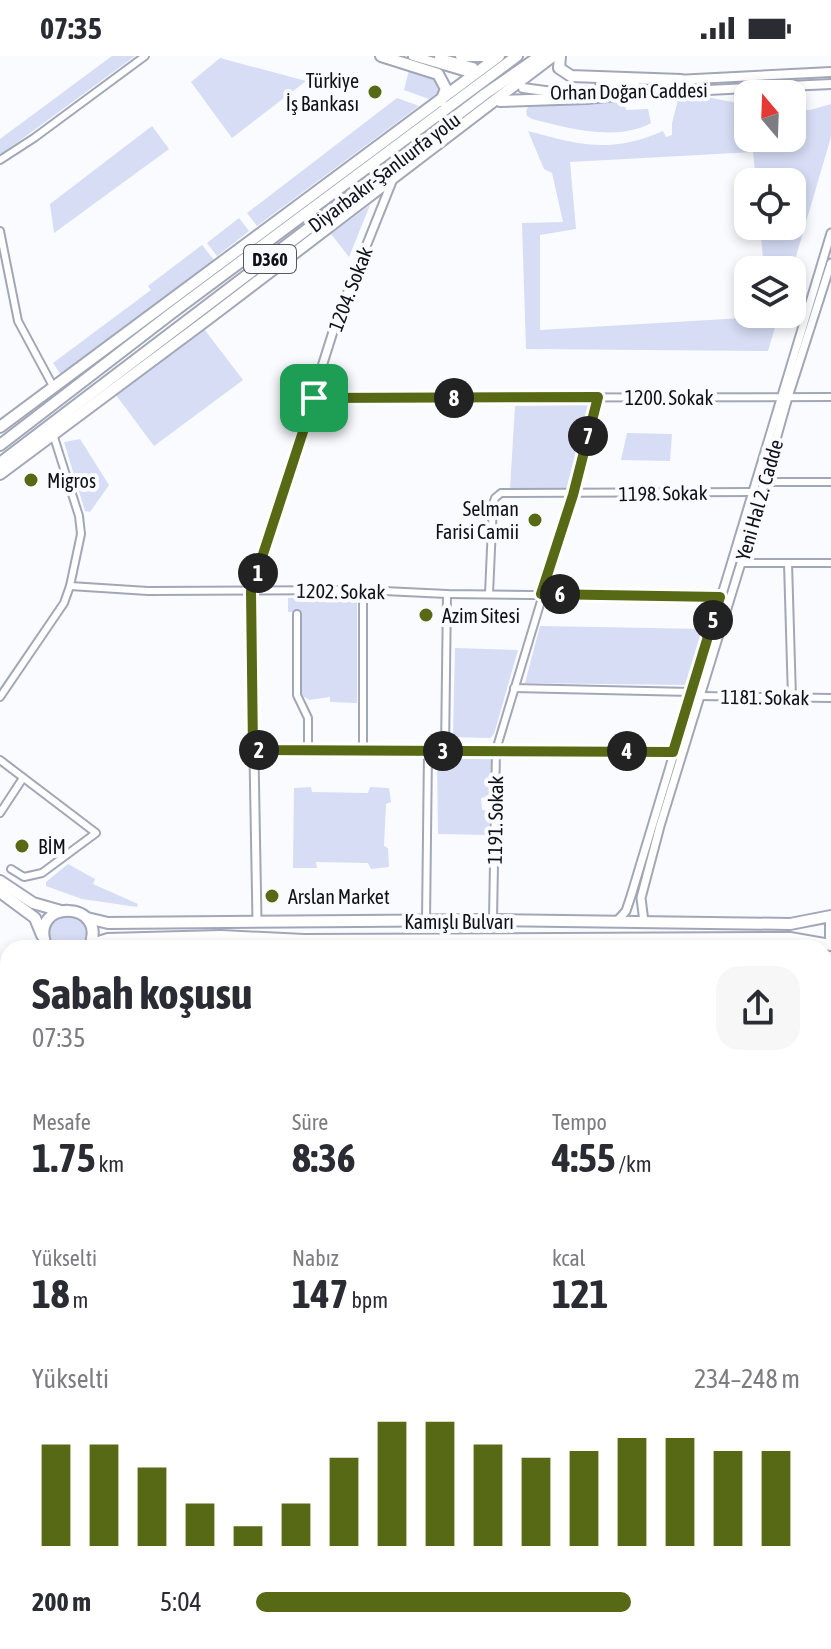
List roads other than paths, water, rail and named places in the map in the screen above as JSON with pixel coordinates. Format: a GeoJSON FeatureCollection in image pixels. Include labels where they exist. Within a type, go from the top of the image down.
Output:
{"type":"FeatureCollection","features":[{"type":"Feature","properties":{"kind":"highway"},"geometry":{"type":"LineString","coordinates":[[381,56],[438,74],[446,89],[441,101]]}},
{"type":"Feature","properties":{"kind":"highway"},"geometry":{"type":"LineString","coordinates":[[461,56],[487,56]]}},
{"type":"Feature","properties":{"kind":"highway"},"geometry":{"type":"LineString","coordinates":[[0,427],[499,56]]}},
{"type":"Feature","properties":{"kind":"highway","name":"Diyarbakır-Şanlıurfa yolu"},"geometry":{"type":"LineString","coordinates":[[0,445],[517,56]]}},
{"type":"Feature","properties":{"kind":"highway","name":"Diyarbakır-Şanlıurfa yolu"},"geometry":{"type":"LineString","coordinates":[[0,463],[51,430],[485,94],[540,56]]}},
{"type":"Feature","properties":{"kind":"highway"},"geometry":{"type":"LineString","coordinates":[[0,473],[51,430],[256,281],[553,56]]}},
{"type":"Feature","properties":{"kind":"highway"},"geometry":{"type":"LineString","coordinates":[[560,56],[559,68],[571,76],[681,80]]}},
{"type":"Feature","properties":{"kind":"highway"},"geometry":{"type":"LineString","coordinates":[[495,102],[587,98],[673,89]]}},
{"type":"Feature","properties":{"kind":"highway"},"geometry":{"type":"LineString","coordinates":[[173,312],[243,246]]}},
{"type":"Feature","properties":{"kind":"highway"},"geometry":{"type":"LineString","coordinates":[[202,311],[256,281]]}},
{"type":"Feature","properties":{"kind":"highway"},"geometry":{"type":"LineString","coordinates":[[0,436],[59,400]]}},
{"type":"Feature","properties":{"kind":"highway","name":"Kamışlı Bulvarı"},"geometry":{"type":"LineString","coordinates":[[0,881],[33,903],[61,911],[75,911],[87,918],[108,923],[493,920],[790,924],[831,918]]}},
{"type":"Feature","properties":{"kind":"highway"},"geometry":{"type":"LineString","coordinates":[[0,892],[35,918],[43,940]]}},
{"type":"Feature","properties":{"kind":"highway"},"geometry":{"type":"LineString","coordinates":[[44,940],[43,931],[49,918],[61,911]]}},
{"type":"Feature","properties":{"kind":"highway"},"geometry":{"type":"LineString","coordinates":[[87,918],[93,931],[91,940]]}},
{"type":"Feature","properties":{"kind":"highway"},"geometry":{"type":"LineString","coordinates":[[831,918],[831,938]]}},
{"type":"Feature","properties":{"kind":"highway","name":"Kamışlı Bulvarı"},"geometry":{"type":"LineString","coordinates":[[116,940],[170,940]]}},
{"type":"Feature","properties":{"kind":"highway","name":"Kamışlı Bulvarı"},"geometry":{"type":"LineString","coordinates":[[670,940],[802,940]]}},
{"type":"Feature","properties":{"kind":"main road"},"geometry":{"type":"LineString","coordinates":[[413,56],[470,70],[431,56]]}},
{"type":"Feature","properties":{"kind":"main road","name":"Orhan Doğan Caddesi"},"geometry":{"type":"LineString","coordinates":[[831,72],[565,89],[526,85],[560,93],[831,84]]}},
{"type":"Feature","properties":{"kind":"street"},"geometry":{"type":"LineString","coordinates":[[0,160],[145,56]]}},
{"type":"Feature","properties":{"kind":"street","name":"1204. Sokak"},"geometry":{"type":"LineString","coordinates":[[257,921],[251,591],[337,319],[394,177]]}},
{"type":"Feature","properties":{"kind":"street"},"geometry":{"type":"LineString","coordinates":[[0,231],[18,321],[54,388]]}},
{"type":"Feature","properties":{"kind":"street"},"geometry":{"type":"LineString","coordinates":[[617,921],[626,911],[631,896],[831,233]]}},
{"type":"Feature","properties":{"kind":"street","name":"Yeni Hal 2. Cadde"},"geometry":{"type":"LineString","coordinates":[[644,922],[641,898],[741,563],[784,397],[831,263]]}},
{"type":"Feature","properties":{"kind":"street","name":"1191. Sokak"},"geometry":{"type":"LineString","coordinates":[[493,920],[496,750],[573,495],[598,397]]}},
{"type":"Feature","properties":{"kind":"street","name":"1200. Sokak"},"geometry":{"type":"LineString","coordinates":[[314,398],[831,397]]}},
{"type":"Feature","properties":{"kind":"street"},"geometry":{"type":"LineString","coordinates":[[0,697],[64,603],[81,534],[79,516],[51,430]]}},
{"type":"Feature","properties":{"kind":"street"},"geometry":{"type":"LineString","coordinates":[[764,482],[831,482]]}},
{"type":"Feature","properties":{"kind":"street","name":"1198. Sokak"},"geometry":{"type":"LineString","coordinates":[[489,594],[495,498],[501,493],[753,492]]}},
{"type":"Feature","properties":{"kind":"street"},"geometry":{"type":"LineString","coordinates":[[741,563],[831,563]]}},
{"type":"Feature","properties":{"kind":"street"},"geometry":{"type":"LineString","coordinates":[[788,563],[792,698]]}},
{"type":"Feature","properties":{"kind":"street","name":"1202. Sokak"},"geometry":{"type":"LineString","coordinates":[[70,586],[148,591],[363,590],[720,597]]}},
{"type":"Feature","properties":{"kind":"street"},"geometry":{"type":"LineString","coordinates":[[363,590],[363,749]]}},
{"type":"Feature","properties":{"kind":"street"},"geometry":{"type":"LineString","coordinates":[[445,751],[447,594]]}},
{"type":"Feature","properties":{"kind":"street"},"geometry":{"type":"LineString","coordinates":[[297,614],[297,695],[308,718],[308,750]]}},
{"type":"Feature","properties":{"kind":"street"},"geometry":{"type":"LineString","coordinates":[[514,688],[691,692]]}},
{"type":"Feature","properties":{"kind":"street","name":"1181. Sokak"},"geometry":{"type":"LineString","coordinates":[[700,696],[831,698]]}},
{"type":"Feature","properties":{"kind":"street"},"geometry":{"type":"LineString","coordinates":[[253,750],[673,752]]}},
{"type":"Feature","properties":{"kind":"street"},"geometry":{"type":"LineString","coordinates":[[426,921],[428,751]]}},
{"type":"Feature","properties":{"kind":"street"},"geometry":{"type":"LineString","coordinates":[[0,760],[96,833],[42,873],[24,877],[11,869]]}},
{"type":"Feature","properties":{"kind":"street"},"geometry":{"type":"LineString","coordinates":[[0,813],[23,778]]}},
{"type":"Feature","properties":{"kind":"place","name":"Türkiye İş Bankası"},"geometry":{"type":"Point","coordinates":[375,92]}},
{"type":"Feature","properties":{"kind":"place","name":"Migros"},"geometry":{"type":"Point","coordinates":[31,480]}},
{"type":"Feature","properties":{"kind":"place","name":"Selman Farisi Camii"},"geometry":{"type":"Point","coordinates":[535,520]}},
{"type":"Feature","properties":{"kind":"place","name":"Azim Sitesi"},"geometry":{"type":"Point","coordinates":[426,615]}},
{"type":"Feature","properties":{"kind":"place","name":"BİM"},"geometry":{"type":"Point","coordinates":[22,846]}},
{"type":"Feature","properties":{"kind":"place","name":"Arslan Market"},"geometry":{"type":"Point","coordinates":[272,896]}}]}
